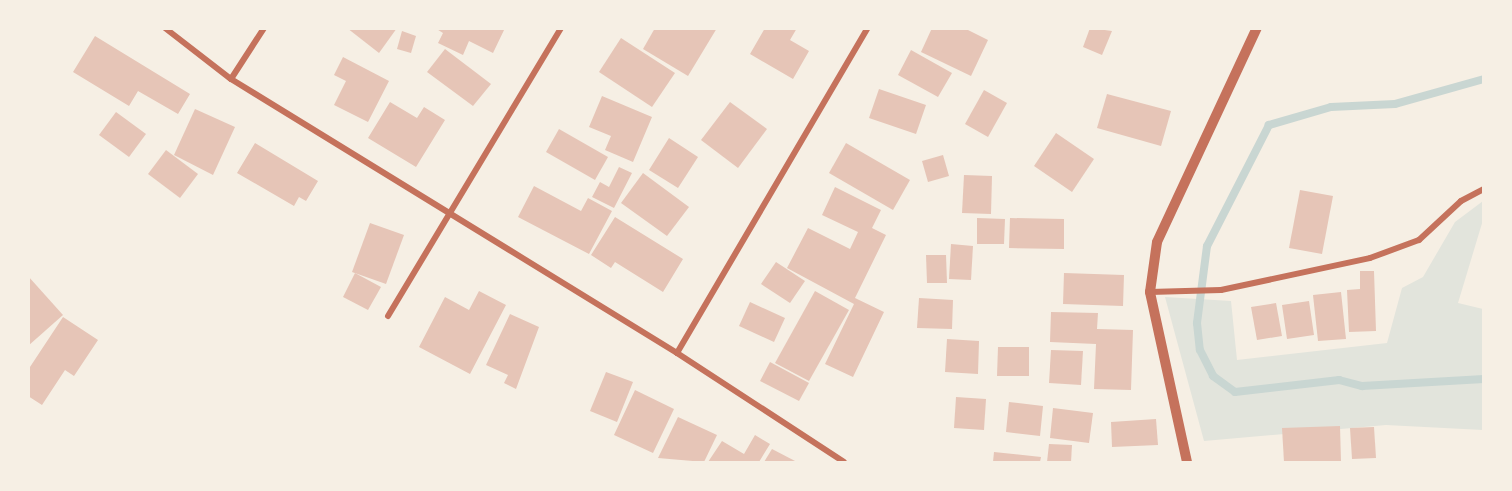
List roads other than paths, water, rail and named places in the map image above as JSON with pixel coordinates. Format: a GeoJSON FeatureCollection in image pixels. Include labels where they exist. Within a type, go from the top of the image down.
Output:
{"type":"FeatureCollection","features":[{"type":"Feature","properties":{"kind":"street"},"geometry":{"type":"LineString","coordinates":[[165,28],[231,79],[448,215],[677,353],[844,462]]}},
{"type":"Feature","properties":{"kind":"street"},"geometry":{"type":"LineString","coordinates":[[231,79],[264,28]]}},
{"type":"Feature","properties":{"kind":"street"},"geometry":{"type":"LineString","coordinates":[[387,316],[561,28]]}},
{"type":"Feature","properties":{"kind":"street"},"geometry":{"type":"LineString","coordinates":[[677,353],[868,28]]}},
{"type":"Feature","properties":{"kind":"street"},"geometry":{"type":"LineString","coordinates":[[1187,462],[1150,291],[1157,242],[1257,28]]}},
{"type":"Feature","properties":{"kind":"street"},"geometry":{"type":"LineString","coordinates":[[1150,291],[1218,290],[1370,258],[1419,240],[1461,201],[1484,189]]}},
{"type":"Feature","properties":{"kind":"waterway"},"geometry":{"type":"LineString","coordinates":[[1484,79],[1395,104],[1331,107],[1269,125],[1207,246],[1197,323],[1200,350],[1213,376],[1235,392],[1339,380],[1362,386],[1484,379]]}}]}
